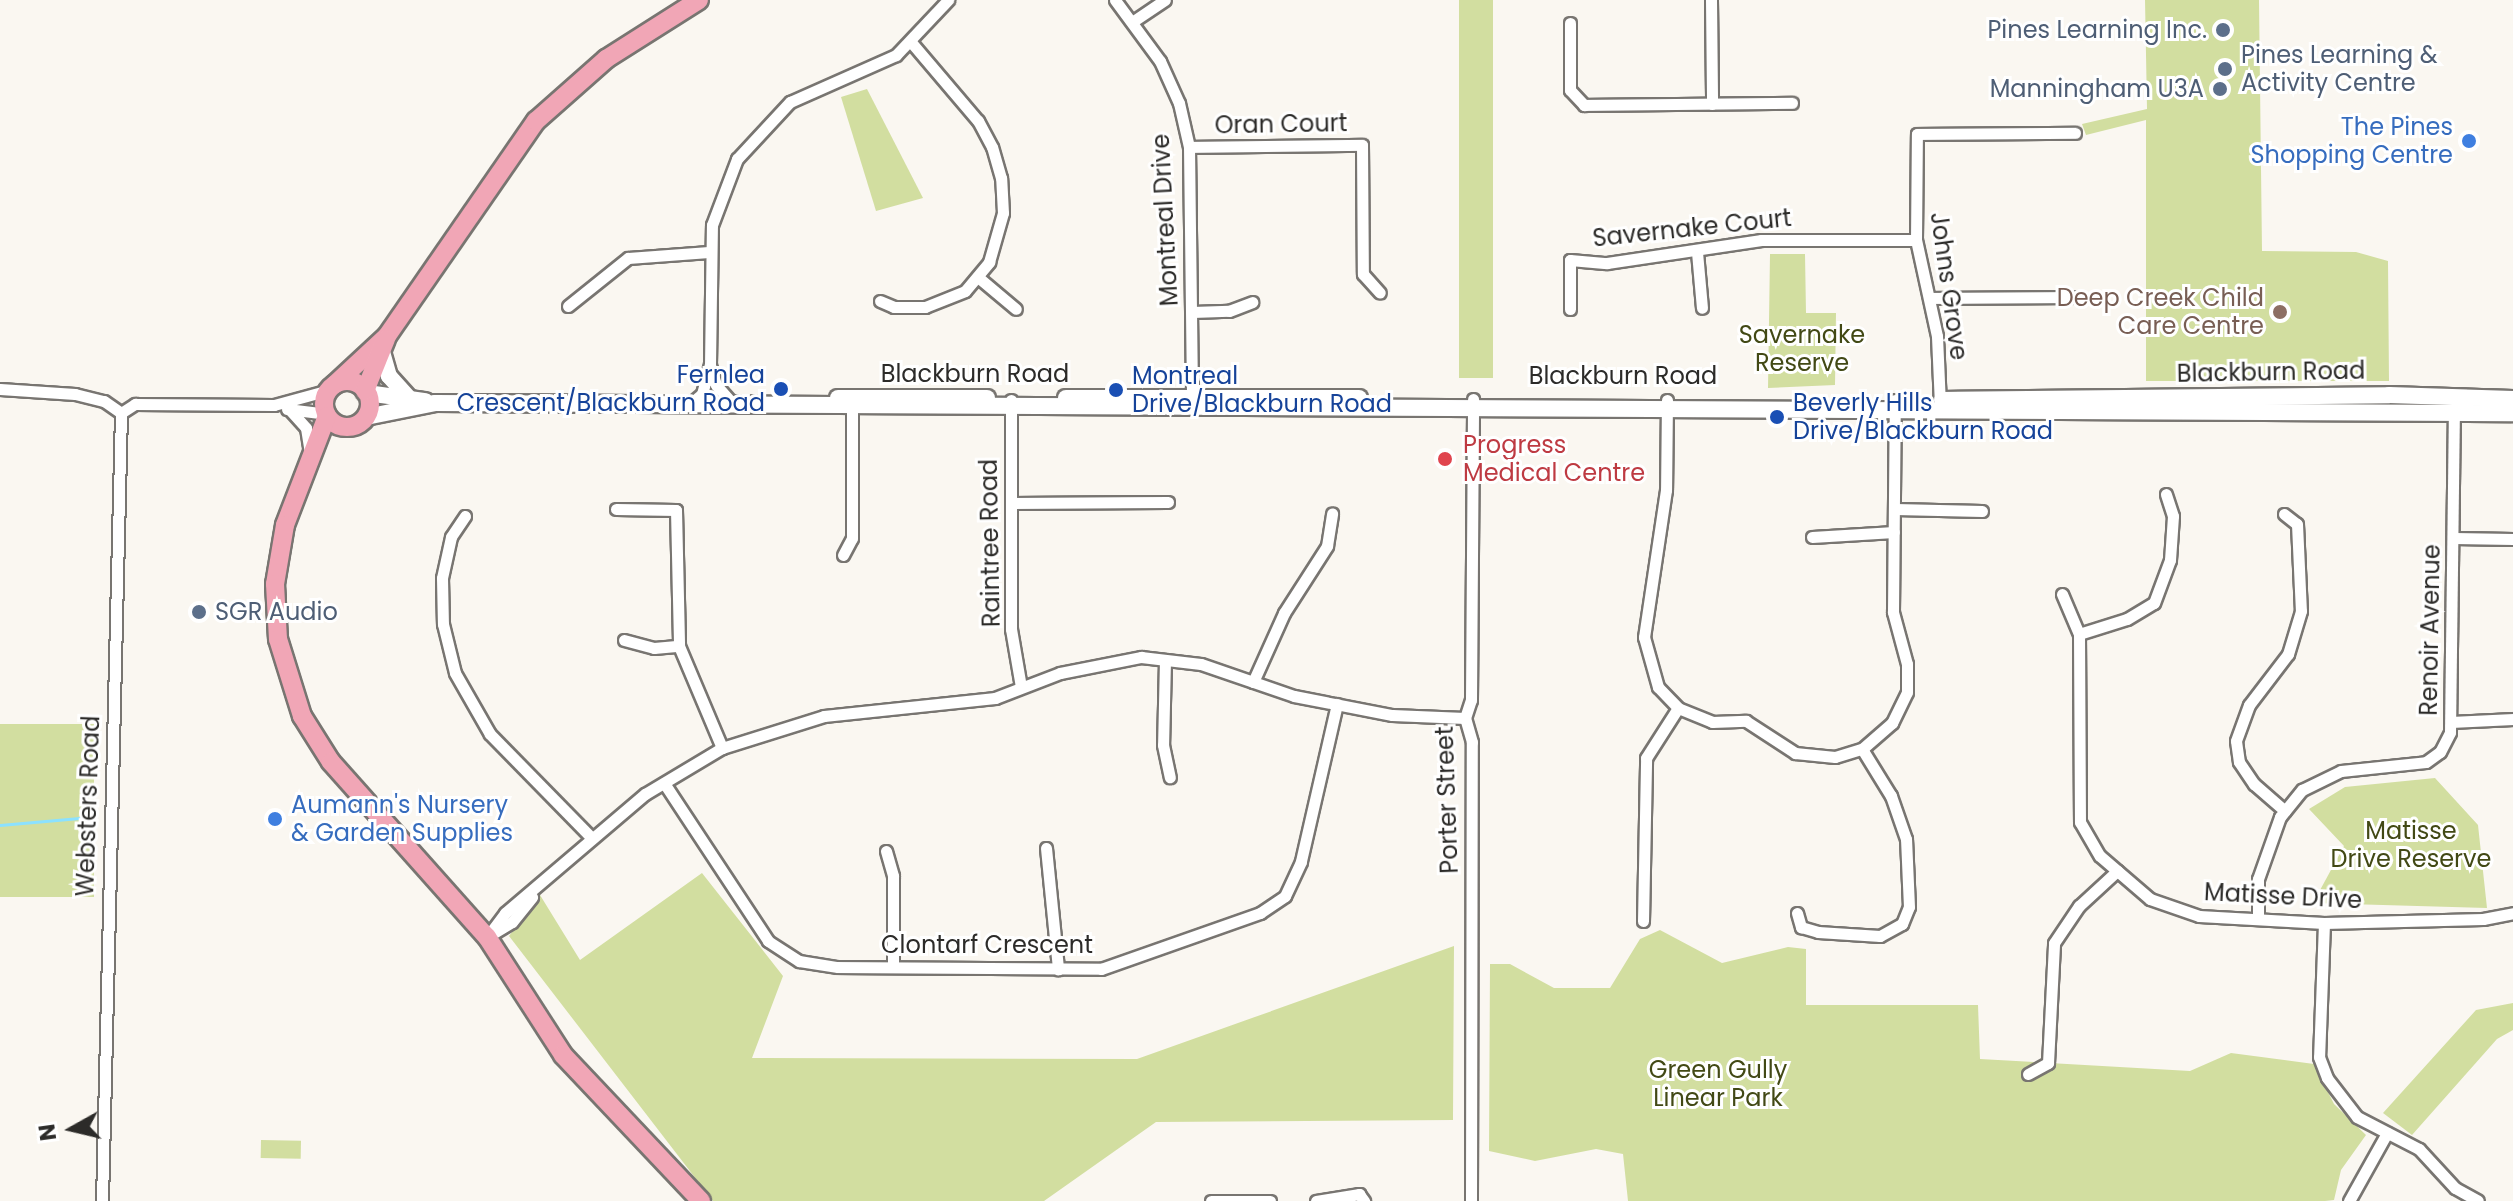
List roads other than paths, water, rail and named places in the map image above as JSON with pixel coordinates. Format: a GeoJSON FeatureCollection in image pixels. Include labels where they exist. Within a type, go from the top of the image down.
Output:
{"type":"FeatureCollection","features":[{"type":"Feature","properties":{"kind":"main road"},"geometry":{"type":"LineString","coordinates":[[309,469],[358,422],[384,344],[536,121],[606,59],[699,0]]}},
{"type":"Feature","properties":{"kind":"main road"},"geometry":{"type":"LineString","coordinates":[[384,344],[332,388],[327,415],[309,469],[285,525],[277,563],[278,639],[302,716],[331,762],[493,932],[609,1103],[701,1201]]}},
{"type":"Feature","properties":{"kind":"main road"},"geometry":{"type":"LineString","coordinates":[[384,344],[389,376],[408,397]]}},
{"type":"Feature","properties":{"kind":"main road"},"geometry":{"type":"LineString","coordinates":[[332,388],[351,382],[366,392]]}},
{"type":"Feature","properties":{"kind":"main road","name":"Blackburn Road"},"geometry":{"type":"LineString","coordinates":[[366,392],[435,403],[733,404],[852,409],[1192,403],[1940,405],[2513,413]]}},
{"type":"Feature","properties":{"kind":"main road","name":"Blackburn Road"},"geometry":{"type":"LineString","coordinates":[[1940,405],[2377,395],[2513,399]]}},
{"type":"Feature","properties":{"kind":"main road","name":"Blackburn Road"},"geometry":{"type":"LineString","coordinates":[[733,404],[891,397],[1011,404]]}},
{"type":"Feature","properties":{"kind":"main road","name":"Blackburn Road"},"geometry":{"type":"LineString","coordinates":[[358,422],[435,403]]}},
{"type":"Feature","properties":{"kind":"main road"},"geometry":{"type":"LineString","coordinates":[[327,415],[337,425],[358,422]]}},
{"type":"Feature","properties":{"kind":"main road"},"geometry":{"type":"LineString","coordinates":[[664,1163],[692,1201]]}},
{"type":"Feature","properties":{"kind":"street"},"geometry":{"type":"LineString","coordinates":[[690,404],[702,394],[710,365],[709,252],[726,180],[769,119],[790,102],[896,55],[948,0]]}},
{"type":"Feature","properties":{"kind":"street","name":"Montreal Drive"},"geometry":{"type":"LineString","coordinates":[[1115,0],[1135,20],[1179,103],[1189,147],[1192,403]]}},
{"type":"Feature","properties":{"kind":"street"},"geometry":{"type":"LineString","coordinates":[[1135,20],[1165,0]]}},
{"type":"Feature","properties":{"kind":"street"},"geometry":{"type":"LineString","coordinates":[[1711,0],[1712,104]]}},
{"type":"Feature","properties":{"kind":"street"},"geometry":{"type":"LineString","coordinates":[[1570,23],[1570,90],[1584,105],[1792,103]]}},
{"type":"Feature","properties":{"kind":"street"},"geometry":{"type":"LineString","coordinates":[[880,301],[894,307],[925,307],[944,302],[979,278],[1003,213],[998,168],[978,121],[911,42]]}},
{"type":"Feature","properties":{"kind":"street","name":"Johns Grove"},"geometry":{"type":"LineString","coordinates":[[1940,405],[1930,298],[1916,240],[1917,134],[2075,133]]}},
{"type":"Feature","properties":{"kind":"street","name":"Oran Court"},"geometry":{"type":"LineString","coordinates":[[1189,147],[1362,145],[1363,274],[1380,293]]}},
{"type":"Feature","properties":{"kind":"street","name":"Savernake Court"},"geometry":{"type":"LineString","coordinates":[[1570,309],[1570,260],[1607,263],[1697,252],[1761,240],[1916,240]]}},
{"type":"Feature","properties":{"kind":"street"},"geometry":{"type":"LineString","coordinates":[[568,306],[628,258],[709,252]]}},
{"type":"Feature","properties":{"kind":"street"},"geometry":{"type":"LineString","coordinates":[[1697,252],[1702,308]]}},
{"type":"Feature","properties":{"kind":"street"},"geometry":{"type":"LineString","coordinates":[[979,278],[1016,309]]}},
{"type":"Feature","properties":{"kind":"street"},"geometry":{"type":"LineString","coordinates":[[1930,298],[2072,297]]}},
{"type":"Feature","properties":{"kind":"street"},"geometry":{"type":"LineString","coordinates":[[1192,312],[1229,311],[1252,302]]}},
{"type":"Feature","properties":{"kind":"street"},"geometry":{"type":"LineString","coordinates":[[710,365],[716,385],[733,404]]}},
{"type":"Feature","properties":{"kind":"street"},"geometry":{"type":"LineString","coordinates":[[0,389],[75,394],[104,401],[121,413],[135,404],[274,405],[332,388]]}},
{"type":"Feature","properties":{"kind":"street","name":"Raintree Road"},"geometry":{"type":"LineString","coordinates":[[1011,404],[1011,629],[1021,687]]}},
{"type":"Feature","properties":{"kind":"street","name":"Porter Street"},"geometry":{"type":"LineString","coordinates":[[1471,1201],[1472,742],[1465,718],[1471,700],[1473,404]]}},
{"type":"Feature","properties":{"kind":"street"},"geometry":{"type":"LineString","coordinates":[[274,405],[327,415]]}},
{"type":"Feature","properties":{"kind":"street"},"geometry":{"type":"LineString","coordinates":[[1668,405],[1666,490],[1644,637],[1658,687],[1678,708],[1712,722],[1746,721],[1795,753],[1835,757],[1862,749],[1892,723],[1907,692],[1907,664],[1893,612],[1895,405]]}},
{"type":"Feature","properties":{"kind":"street"},"geometry":{"type":"LineString","coordinates":[[843,555],[852,538],[852,409]]}},
{"type":"Feature","properties":{"kind":"street"},"geometry":{"type":"LineString","coordinates":[[290,410],[309,437],[309,469]]}},
{"type":"Feature","properties":{"kind":"street","name":"Renoir Avenue"},"geometry":{"type":"LineString","coordinates":[[2258,919],[2258,879],[2285,811],[2302,790],[2341,771],[2426,762],[2440,752],[2451,722],[2454,411]]}},
{"type":"Feature","properties":{"kind":"street","name":"Websters Road"},"geometry":{"type":"LineString","coordinates":[[102,1201],[121,413]]}},
{"type":"Feature","properties":{"kind":"street"},"geometry":{"type":"LineString","coordinates":[[2079,634],[2127,619],[2154,603],[2170,560],[2173,516],[2166,494]]}},
{"type":"Feature","properties":{"kind":"street"},"geometry":{"type":"LineString","coordinates":[[1012,503],[1168,502]]}},
{"type":"Feature","properties":{"kind":"street"},"geometry":{"type":"LineString","coordinates":[[616,509],[676,510],[679,646],[722,748]]}},
{"type":"Feature","properties":{"kind":"street"},"geometry":{"type":"LineString","coordinates":[[1895,509],[1982,511]]}},
{"type":"Feature","properties":{"kind":"street"},"geometry":{"type":"LineString","coordinates":[[1253,682],[1284,613],[1327,546],[1332,513]]}},
{"type":"Feature","properties":{"kind":"street"},"geometry":{"type":"LineString","coordinates":[[2284,514],[2297,524],[2301,611],[2288,654],[2249,705],[2236,741],[2239,762],[2254,784],[2285,811]]}},
{"type":"Feature","properties":{"kind":"street"},"geometry":{"type":"LineString","coordinates":[[465,516],[451,537],[442,578],[443,624],[455,673],[490,734],[591,837]]}},
{"type":"Feature","properties":{"kind":"street"},"geometry":{"type":"LineString","coordinates":[[1812,537],[1894,532]]}},
{"type":"Feature","properties":{"kind":"street"},"geometry":{"type":"LineString","coordinates":[[2454,538],[2513,539]]}},
{"type":"Feature","properties":{"kind":"street","name":"Matisse Drive"},"geometry":{"type":"LineString","coordinates":[[2062,594],[2079,634],[2080,822],[2100,856],[2162,904],[2199,916],[2324,923],[2483,919],[2513,913]]}},
{"type":"Feature","properties":{"kind":"street"},"geometry":{"type":"LineString","coordinates":[[624,640],[654,648],[679,646]]}},
{"type":"Feature","properties":{"kind":"street"},"geometry":{"type":"LineString","coordinates":[[493,932],[591,837],[664,783],[722,748],[824,716],[995,698],[1021,687],[1141,657],[1201,664],[1253,682],[1392,715],[1465,718]]}},
{"type":"Feature","properties":{"kind":"street"},"geometry":{"type":"LineString","coordinates":[[1165,660],[1163,745],[1170,777]]}},
{"type":"Feature","properties":{"kind":"street","name":"Clontarf Crescent"},"geometry":{"type":"LineString","coordinates":[[664,783],[768,941],[781,951],[817,965],[1101,969],[1154,953],[1260,913],[1285,896],[1301,861],[1337,704]]}},
{"type":"Feature","properties":{"kind":"street"},"geometry":{"type":"LineString","coordinates":[[1643,921],[1646,758],[1678,708]]}},
{"type":"Feature","properties":{"kind":"street"},"geometry":{"type":"LineString","coordinates":[[2451,722],[2513,719]]}},
{"type":"Feature","properties":{"kind":"street"},"geometry":{"type":"LineString","coordinates":[[1797,913],[1801,927],[1809,930],[1880,936],[1902,924],[1909,907],[1906,839],[1891,796],[1862,749]]}},
{"type":"Feature","properties":{"kind":"street"},"geometry":{"type":"LineString","coordinates":[[1046,848],[1058,969]]}},
{"type":"Feature","properties":{"kind":"street"},"geometry":{"type":"LineString","coordinates":[[886,851],[893,876],[893,967]]}},
{"type":"Feature","properties":{"kind":"street"},"geometry":{"type":"LineString","coordinates":[[2028,1074],[2048,1063],[2054,943],[2079,906],[2117,871]]}},
{"type":"Feature","properties":{"kind":"street"},"geometry":{"type":"LineString","coordinates":[[2324,923],[2319,1057],[2327,1078],[2357,1117],[2419,1149],[2455,1188],[2478,1201]]}},
{"type":"Feature","properties":{"kind":"street"},"geometry":{"type":"LineString","coordinates":[[2349,1201],[2387,1133]]}},
{"type":"Feature","properties":{"kind":"street"},"geometry":{"type":"LineString","coordinates":[[1316,1201],[1359,1194],[1364,1201]]}},
{"type":"Feature","properties":{"kind":"street"},"geometry":{"type":"LineString","coordinates":[[1211,1201],[1270,1201]]}},
{"type":"Feature","properties":{"kind":"waterway"},"geometry":{"type":"LineString","coordinates":[[0,825],[91,817]]}},
{"type":"Feature","properties":{"kind":"place","name":"Pines Learning Inc."},"geometry":{"type":"Point","coordinates":[2223,30]}},
{"type":"Feature","properties":{"kind":"place","name":"Pines Learning & Activity Centre"},"geometry":{"type":"Point","coordinates":[2225,69]}},
{"type":"Feature","properties":{"kind":"place","name":"Manningham U3A"},"geometry":{"type":"Point","coordinates":[2220,89]}},
{"type":"Feature","properties":{"kind":"place","name":"The Pines Shopping Centre"},"geometry":{"type":"Point","coordinates":[2469,141]}},
{"type":"Feature","properties":{"kind":"place","name":"Deep Creek Child Care Centre"},"geometry":{"type":"Point","coordinates":[2280,312]}},
{"type":"Feature","properties":{"kind":"place","name":"Fernlea Crescent/Blackburn Road"},"geometry":{"type":"Point","coordinates":[781,389]}},
{"type":"Feature","properties":{"kind":"place","name":"Montreal Drive/Blackburn Road"},"geometry":{"type":"Point","coordinates":[1116,390]}},
{"type":"Feature","properties":{"kind":"place","name":"Beverly Hills Drive/Blackburn Road"},"geometry":{"type":"Point","coordinates":[1777,417]}},
{"type":"Feature","properties":{"kind":"place","name":"Progress Medical Centre"},"geometry":{"type":"Point","coordinates":[1445,459]}},
{"type":"Feature","properties":{"kind":"place","name":"SGR Audio"},"geometry":{"type":"Point","coordinates":[199,612]}},
{"type":"Feature","properties":{"kind":"place","name":"Aumann's Nursery & Garden Supplies"},"geometry":{"type":"Point","coordinates":[275,819]}},
{"type":"Feature","properties":{"kind":"park label","name":"Savernake Reserve"},"geometry":{"type":"Point","coordinates":[1802,349]}},
{"type":"Feature","properties":{"kind":"park label","name":"Matisse Drive Reserve"},"geometry":{"type":"Point","coordinates":[2411,845]}},
{"type":"Feature","properties":{"kind":"park label","name":"Green Gully Linear Park"},"geometry":{"type":"Point","coordinates":[1718,1084]}}]}
